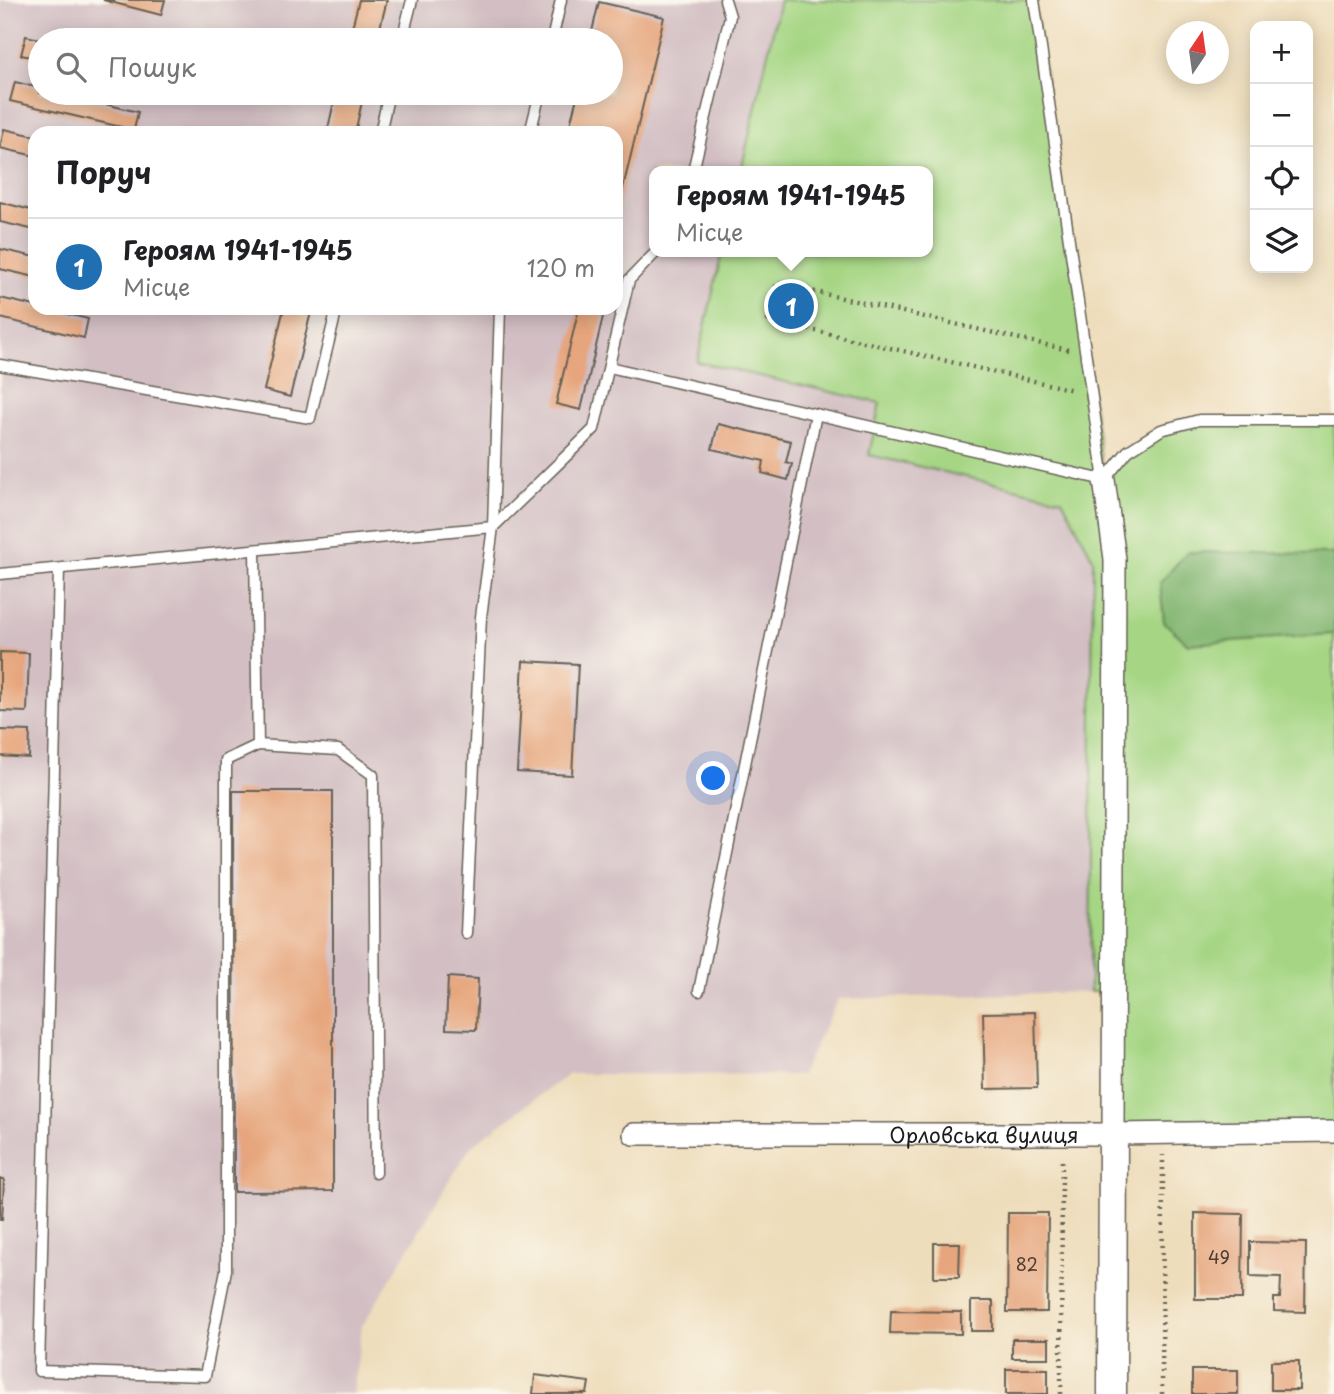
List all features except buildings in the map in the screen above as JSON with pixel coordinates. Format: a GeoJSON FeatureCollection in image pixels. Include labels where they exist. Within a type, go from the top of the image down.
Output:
{"type":"FeatureCollection","features":[{"type":"Feature","properties":{"kind":"street"},"geometry":{"type":"LineString","coordinates":[[1104,480],[1115,559],[1112,1394]]}},
{"type":"Feature","properties":{"kind":"street","name":"Орловська вулиця"},"geometry":{"type":"LineString","coordinates":[[634,1135],[1334,1131]]}},
{"type":"Feature","properties":{"kind":"lane"},"geometry":{"type":"LineString","coordinates":[[405,28],[412,0]]}},
{"type":"Feature","properties":{"kind":"lane"},"geometry":{"type":"LineString","coordinates":[[555,28],[562,0]]}},
{"type":"Feature","properties":{"kind":"lane"},"geometry":{"type":"LineString","coordinates":[[694,166],[730,16],[725,0]]}},
{"type":"Feature","properties":{"kind":"lane"},"geometry":{"type":"LineString","coordinates":[[1034,0],[1104,480]]}},
{"type":"Feature","properties":{"kind":"lane"},"geometry":{"type":"LineString","coordinates":[[382,126],[387,105]]}},
{"type":"Feature","properties":{"kind":"lane"},"geometry":{"type":"LineString","coordinates":[[532,126],[537,105]]}},
{"type":"Feature","properties":{"kind":"lane"},"geometry":{"type":"LineString","coordinates":[[623,306],[629,280],[651,257]]}},
{"type":"Feature","properties":{"kind":"lane"},"geometry":{"type":"LineString","coordinates":[[0,365],[310,418],[335,315]]}},
{"type":"Feature","properties":{"kind":"lane"},"geometry":{"type":"LineString","coordinates":[[466,933],[481,617],[493,527],[500,315]]}},
{"type":"Feature","properties":{"kind":"lane"},"geometry":{"type":"LineString","coordinates":[[0,574],[493,527],[594,429],[621,315]]}},
{"type":"Feature","properties":{"kind":"lane"},"geometry":{"type":"LineString","coordinates":[[609,367],[1104,480]]}},
{"type":"Feature","properties":{"kind":"lane"},"geometry":{"type":"LineString","coordinates":[[699,990],[816,414]]}},
{"type":"Feature","properties":{"kind":"lane"},"geometry":{"type":"LineString","coordinates":[[1104,480],[1128,451],[1161,430],[1199,419],[1334,420]]}},
{"type":"Feature","properties":{"kind":"lane"},"geometry":{"type":"LineString","coordinates":[[255,550],[258,745]]}},
{"type":"Feature","properties":{"kind":"lane"},"geometry":{"type":"LineString","coordinates":[[59,569],[39,1371],[205,1376],[226,1270],[226,760],[258,745],[338,750],[373,775],[376,1173]]}},
{"type":"Feature","properties":{"kind":"path"},"geometry":{"type":"LineString","coordinates":[[1086,354],[777,283],[768,320],[1091,394]]}},
{"type":"Feature","properties":{"kind":"path"},"geometry":{"type":"LineString","coordinates":[[1162,1394],[1163,1133]]}},
{"type":"Feature","properties":{"kind":"path"},"geometry":{"type":"LineString","coordinates":[[1061,1394],[1062,1134]]}},
{"type":"Feature","properties":{"kind":"shaded area"},"geometry":{"type":"Polygon","coordinates":[[[0,0],[780,0],[742,166],[649,166],[649,257],[721,257],[698,362],[881,403],[870,455],[1062,499],[1093,559],[1090,992],[838,999],[801,1075],[569,1074],[471,1146],[362,1326],[353,1394],[0,1394],[0,0]]]}},
{"type":"Feature","properties":{"kind":"green space"},"geometry":{"type":"Polygon","coordinates":[[[780,0],[1034,0],[1104,479],[1128,451],[1161,430],[1199,420],[1334,420],[1334,1131],[1113,1134],[1112,991],[1090,992],[1093,559],[1062,499],[869,455],[880,403],[697,362],[721,257],[933,257],[933,166],[742,166],[780,0]]]}},
{"type":"Feature","properties":{"kind":"green space"},"geometry":{"type":"Polygon","coordinates":[[[1187,552],[1334,554],[1334,634],[1188,644],[1164,622],[1160,583],[1187,552]]]}},
{"type":"Feature","properties":{"kind":"place","name":"Героям 1941-1945"},"geometry":{"type":"Point","coordinates":[791,306]}}]}
